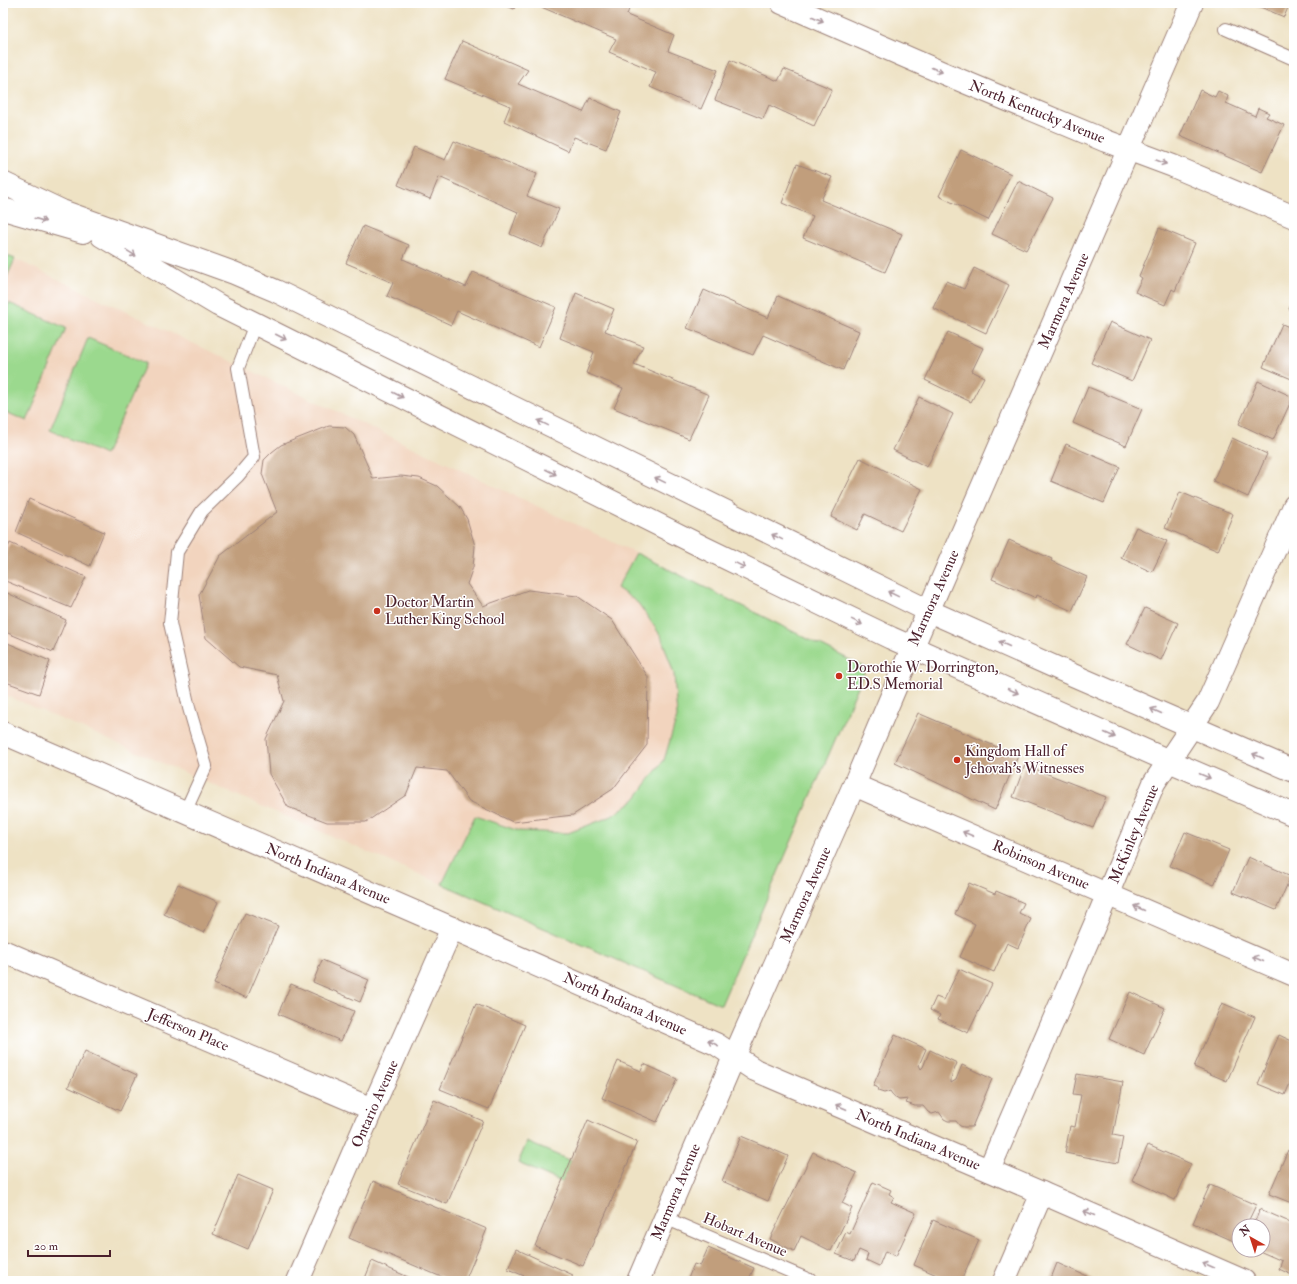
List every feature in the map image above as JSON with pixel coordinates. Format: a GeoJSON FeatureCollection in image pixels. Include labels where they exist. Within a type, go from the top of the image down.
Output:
{"type":"FeatureCollection","features":[{"type":"Feature","properties":{"kind":"street","name":"North Kentucky Avenue"},"geometry":{"type":"LineString","coordinates":[[782,3],[943,73],[1173,166],[1294,217]]}},
{"type":"Feature","properties":{"kind":"street","name":"Marmora Avenue"},"geometry":{"type":"LineString","coordinates":[[638,1281],[1192,3]]}},
{"type":"Feature","properties":{"kind":"street"},"geometry":{"type":"LineString","coordinates":[[3,183],[62,211],[234,273],[276,291],[929,611],[1294,771]]}},
{"type":"Feature","properties":{"kind":"street"},"geometry":{"type":"LineString","coordinates":[[3,209],[110,240]]}},
{"type":"Feature","properties":{"kind":"street"},"geometry":{"type":"LineString","coordinates":[[62,211],[218,305],[705,548],[891,638],[1294,815]]}},
{"type":"Feature","properties":{"kind":"street","name":"McKinley Avenue"},"geometry":{"type":"LineString","coordinates":[[989,1170],[1108,894],[1154,783],[1208,702],[1294,506]]}},
{"type":"Feature","properties":{"kind":"street","name":"North Indiana Avenue"},"geometry":{"type":"LineString","coordinates":[[3,733],[716,1044],[755,1070],[1244,1281]]}},
{"type":"Feature","properties":{"kind":"street","name":"Robinson Avenue"},"geometry":{"type":"LineString","coordinates":[[854,785],[1294,975]]}},
{"type":"Feature","properties":{"kind":"street","name":"Ontario Avenue"},"geometry":{"type":"LineString","coordinates":[[298,1281],[452,928]]}},
{"type":"Feature","properties":{"kind":"street","name":"Jefferson Place"},"geometry":{"type":"LineString","coordinates":[[3,951],[372,1109]]}},
{"type":"Feature","properties":{"kind":"street"},"geometry":{"type":"LineString","coordinates":[[1004,1281],[1042,1193]]}},
{"type":"Feature","properties":{"kind":"lane"},"geometry":{"type":"LineString","coordinates":[[1226,29],[1294,59]]}},
{"type":"Feature","properties":{"kind":"lane"},"geometry":{"type":"LineString","coordinates":[[185,812],[206,766],[189,708],[170,623],[177,552],[202,511],[238,476],[254,457],[238,368],[255,324]]}},
{"type":"Feature","properties":{"kind":"lane","name":"Hobart Avenue"},"geometry":{"type":"LineString","coordinates":[[665,1218],[812,1281]]}},
{"type":"Feature","properties":{"kind":"shaded area","name":"Doctor Martin Luther King School"},"geometry":{"type":"Polygon","coordinates":[[[15,259],[636,553],[866,668],[721,1005],[3,694],[3,286],[15,259]]]}},
{"type":"Feature","properties":{"kind":"green space"},"geometry":{"type":"Polygon","coordinates":[[[3,254],[15,259],[3,286],[3,254]]]}},
{"type":"Feature","properties":{"kind":"green space"},"geometry":{"type":"Polygon","coordinates":[[[9,303],[66,328],[27,421],[3,411],[3,317],[9,303]]]}},
{"type":"Feature","properties":{"kind":"green space"},"geometry":{"type":"Polygon","coordinates":[[[88,338],[146,363],[105,455],[50,430],[88,338]]]}},
{"type":"Feature","properties":{"kind":"green space"},"geometry":{"type":"Polygon","coordinates":[[[636,553],[866,668],[721,1005],[442,884],[475,816],[519,831],[568,833],[612,816],[635,799],[664,760],[677,717],[674,674],[661,636],[638,603],[617,588],[636,553]]]}},
{"type":"Feature","properties":{"kind":"green space"},"geometry":{"type":"Polygon","coordinates":[[[527,1142],[571,1161],[562,1182],[518,1163],[527,1142]]]}},
{"type":"Feature","properties":{"kind":"building"},"geometry":{"type":"Polygon","coordinates":[[[500,3],[516,3],[514,9],[500,3]]]}},
{"type":"Feature","properties":{"kind":"building"},"geometry":{"type":"Polygon","coordinates":[[[532,3],[631,3],[627,15],[674,35],[668,51],[718,70],[701,109],[650,87],[656,72],[609,52],[616,39],[532,3]]]}},
{"type":"Feature","properties":{"kind":"building"},"geometry":{"type":"Polygon","coordinates":[[[1251,3],[1290,3],[1284,17],[1251,3]]]}},
{"type":"Feature","properties":{"kind":"building"},"geometry":{"type":"Polygon","coordinates":[[[462,41],[528,70],[518,84],[583,112],[590,98],[621,112],[606,149],[574,137],[568,151],[504,121],[510,106],[445,79],[462,41]]]}},
{"type":"Feature","properties":{"kind":"building"},"geometry":{"type":"Polygon","coordinates":[[[730,60],[778,81],[784,69],[832,89],[814,126],[769,105],[763,119],[715,100],[730,60]]]}},
{"type":"Feature","properties":{"kind":"building"},"geometry":{"type":"Polygon","coordinates":[[[1200,90],[1215,97],[1218,91],[1228,96],[1226,103],[1255,116],[1258,108],[1269,113],[1266,117],[1284,125],[1262,172],[1180,136],[1200,90]]]}},
{"type":"Feature","properties":{"kind":"building"},"geometry":{"type":"Polygon","coordinates":[[[454,141],[537,174],[527,196],[559,209],[542,248],[510,234],[518,212],[439,177],[430,199],[398,185],[414,147],[445,160],[454,141]]]}},
{"type":"Feature","properties":{"kind":"building"},"geometry":{"type":"Polygon","coordinates":[[[961,150],[1011,174],[988,220],[939,196],[961,150]]]}},
{"type":"Feature","properties":{"kind":"building"},"geometry":{"type":"Polygon","coordinates":[[[797,164],[832,177],[821,200],[902,234],[885,272],[803,238],[813,216],[782,203],[797,164]]]}},
{"type":"Feature","properties":{"kind":"building"},"geometry":{"type":"Polygon","coordinates":[[[1018,181],[1053,198],[1026,250],[992,234],[1018,181]]]}},
{"type":"Feature","properties":{"kind":"building"},"geometry":{"type":"Polygon","coordinates":[[[363,226],[409,245],[403,259],[466,287],[473,272],[556,307],[539,347],[457,311],[451,325],[387,296],[393,283],[346,263],[363,226]]]}},
{"type":"Feature","properties":{"kind":"building"},"geometry":{"type":"Polygon","coordinates":[[[1159,228],[1195,243],[1175,291],[1172,289],[1165,305],[1135,292],[1142,278],[1139,276],[1159,228]]]}},
{"type":"Feature","properties":{"kind":"building"},"geometry":{"type":"Polygon","coordinates":[[[974,268],[1009,285],[986,333],[933,308],[946,281],[964,289],[974,268]]]}},
{"type":"Feature","properties":{"kind":"building"},"geometry":{"type":"Polygon","coordinates":[[[704,290],[768,318],[778,296],[859,331],[843,370],[763,335],[753,355],[687,328],[704,290]]]}},
{"type":"Feature","properties":{"kind":"building"},"geometry":{"type":"Polygon","coordinates":[[[576,293],[614,309],[605,331],[643,346],[634,364],[709,395],[689,439],[614,408],[623,388],[586,373],[594,352],[560,338],[576,293]]]}},
{"type":"Feature","properties":{"kind":"building"},"geometry":{"type":"Polygon","coordinates":[[[1294,298],[1294,311],[1289,309],[1294,298]]]}},
{"type":"Feature","properties":{"kind":"building"},"geometry":{"type":"Polygon","coordinates":[[[1110,322],[1150,340],[1132,381],[1091,363],[1110,322]]]}},
{"type":"Feature","properties":{"kind":"building"},"geometry":{"type":"Polygon","coordinates":[[[1282,324],[1294,329],[1294,380],[1263,367],[1282,324]]]}},
{"type":"Feature","properties":{"kind":"building"},"geometry":{"type":"Polygon","coordinates":[[[948,332],[983,348],[972,371],[984,377],[971,402],[925,380],[948,332]]]}},
{"type":"Feature","properties":{"kind":"building"},"geometry":{"type":"Polygon","coordinates":[[[1258,381],[1293,397],[1273,440],[1239,424],[1258,381]]]}},
{"type":"Feature","properties":{"kind":"building"},"geometry":{"type":"Polygon","coordinates":[[[1088,387],[1142,409],[1126,446],[1073,423],[1088,387]]]}},
{"type":"Feature","properties":{"kind":"building"},"geometry":{"type":"Polygon","coordinates":[[[919,397],[953,414],[927,467],[893,450],[919,397]]]}},
{"type":"Feature","properties":{"kind":"building"},"geometry":{"type":"Polygon","coordinates":[[[329,426],[345,427],[354,435],[373,479],[401,476],[419,478],[437,486],[460,507],[467,519],[475,546],[473,567],[467,584],[483,606],[528,590],[577,596],[612,620],[648,677],[647,745],[613,789],[573,815],[513,822],[469,801],[447,771],[417,768],[406,795],[366,822],[327,822],[288,807],[269,774],[266,739],[284,701],[277,675],[239,667],[206,638],[199,595],[220,556],[277,512],[262,474],[264,460],[281,445],[329,426]]]}},
{"type":"Feature","properties":{"kind":"building"},"geometry":{"type":"Polygon","coordinates":[[[1232,438],[1267,454],[1248,497],[1213,481],[1232,438]]]}},
{"type":"Feature","properties":{"kind":"building"},"geometry":{"type":"Polygon","coordinates":[[[1066,444],[1120,467],[1104,503],[1051,481],[1066,444]]]}},
{"type":"Feature","properties":{"kind":"building"},"geometry":{"type":"Polygon","coordinates":[[[860,458],[922,489],[901,531],[865,514],[857,530],[831,517],[860,458]]]}},
{"type":"Feature","properties":{"kind":"building"},"geometry":{"type":"Polygon","coordinates":[[[1180,492],[1233,514],[1218,551],[1165,528],[1180,492]]]}},
{"type":"Feature","properties":{"kind":"building"},"geometry":{"type":"Polygon","coordinates":[[[29,499],[104,532],[90,566],[16,532],[29,499]]]}},
{"type":"Feature","properties":{"kind":"building"},"geometry":{"type":"Polygon","coordinates":[[[1136,527],[1167,541],[1152,572],[1121,558],[1136,527]]]}},
{"type":"Feature","properties":{"kind":"building"},"geometry":{"type":"Polygon","coordinates":[[[1009,540],[1052,559],[1051,561],[1087,577],[1072,611],[1037,595],[1036,598],[992,579],[1009,540]]]}},
{"type":"Feature","properties":{"kind":"building"},"geometry":{"type":"Polygon","coordinates":[[[10,543],[86,577],[71,608],[3,580],[3,559],[10,543]]]}},
{"type":"Feature","properties":{"kind":"building"},"geometry":{"type":"Polygon","coordinates":[[[3,591],[66,620],[53,652],[3,631],[3,591]]]}},
{"type":"Feature","properties":{"kind":"building"},"geometry":{"type":"Polygon","coordinates":[[[1145,608],[1178,623],[1161,660],[1127,644],[1145,608]]]}},
{"type":"Feature","properties":{"kind":"building"},"geometry":{"type":"Polygon","coordinates":[[[3,641],[50,661],[39,694],[3,681],[3,641]]]}},
{"type":"Feature","properties":{"kind":"building","name":"Kingdom Hall of Jehovah's Witnesses"},"geometry":{"type":"Polygon","coordinates":[[[918,713],[1018,756],[995,810],[895,763],[918,713]]]}},
{"type":"Feature","properties":{"kind":"building"},"geometry":{"type":"Polygon","coordinates":[[[1025,765],[1106,797],[1093,828],[1013,797],[1025,765]]]}},
{"type":"Feature","properties":{"kind":"building"},"geometry":{"type":"Polygon","coordinates":[[[1185,832],[1229,850],[1214,885],[1170,866],[1185,832]]]}},
{"type":"Feature","properties":{"kind":"building"},"geometry":{"type":"Polygon","coordinates":[[[1248,857],[1291,876],[1276,910],[1233,892],[1248,857]]]}},
{"type":"Feature","properties":{"kind":"building"},"geometry":{"type":"Polygon","coordinates":[[[969,883],[995,894],[996,891],[1024,903],[1019,913],[1031,919],[1018,948],[1007,943],[994,972],[960,957],[975,924],[955,914],[969,883]]]}},
{"type":"Feature","properties":{"kind":"building"},"geometry":{"type":"Polygon","coordinates":[[[178,884],[218,902],[204,933],[164,914],[178,884]]]}},
{"type":"Feature","properties":{"kind":"building"},"geometry":{"type":"Polygon","coordinates":[[[245,913],[278,926],[247,998],[214,984],[245,913]]]}},
{"type":"Feature","properties":{"kind":"building"},"geometry":{"type":"Polygon","coordinates":[[[322,960],[369,980],[360,1002],[313,982],[322,960]]]}},
{"type":"Feature","properties":{"kind":"building"},"geometry":{"type":"Polygon","coordinates":[[[959,969],[992,984],[968,1033],[938,1019],[940,1015],[930,1010],[936,997],[944,1000],[959,969]]]}},
{"type":"Feature","properties":{"kind":"building"},"geometry":{"type":"Polygon","coordinates":[[[291,984],[354,1011],[341,1041],[278,1014],[291,984]]]}},
{"type":"Feature","properties":{"kind":"building"},"geometry":{"type":"Polygon","coordinates":[[[1130,992],[1165,1008],[1144,1055],[1109,1039],[1130,992]]]}},
{"type":"Feature","properties":{"kind":"building"},"geometry":{"type":"Polygon","coordinates":[[[1222,1003],[1255,1017],[1227,1081],[1194,1067],[1222,1003]]]}},
{"type":"Feature","properties":{"kind":"building"},"geometry":{"type":"Polygon","coordinates":[[[476,1004],[525,1025],[489,1109],[440,1089],[476,1004]]]}},
{"type":"Feature","properties":{"kind":"building"},"geometry":{"type":"Polygon","coordinates":[[[895,1035],[926,1049],[919,1065],[921,1069],[930,1050],[957,1063],[951,1078],[951,1083],[956,1080],[962,1065],[992,1079],[972,1127],[960,1126],[956,1121],[948,1121],[944,1119],[939,1112],[932,1114],[923,1106],[915,1106],[906,1103],[908,1099],[899,1100],[894,1097],[890,1091],[884,1093],[878,1091],[877,1087],[873,1086],[895,1035]]]}},
{"type":"Feature","properties":{"kind":"building"},"geometry":{"type":"Polygon","coordinates":[[[1279,1035],[1294,1042],[1294,1074],[1285,1095],[1258,1084],[1279,1035]]]}},
{"type":"Feature","properties":{"kind":"building"},"geometry":{"type":"Polygon","coordinates":[[[85,1051],[137,1075],[120,1111],[68,1087],[85,1051]]]}},
{"type":"Feature","properties":{"kind":"building"},"geometry":{"type":"Polygon","coordinates":[[[618,1061],[641,1071],[644,1064],[677,1079],[657,1122],[602,1098],[618,1061]]]}},
{"type":"Feature","properties":{"kind":"building"},"geometry":{"type":"Polygon","coordinates":[[[1077,1074],[1123,1082],[1113,1135],[1123,1137],[1118,1163],[1065,1153],[1070,1126],[1075,1127],[1081,1095],[1073,1094],[1077,1074]]]}},
{"type":"Feature","properties":{"kind":"building"},"geometry":{"type":"Polygon","coordinates":[[[434,1100],[483,1121],[447,1204],[398,1184],[434,1100]]]}},
{"type":"Feature","properties":{"kind":"building"},"geometry":{"type":"Polygon","coordinates":[[[588,1120],[637,1142],[583,1266],[535,1246],[588,1120]]]}},
{"type":"Feature","properties":{"kind":"building"},"geometry":{"type":"Polygon","coordinates":[[[741,1136],[788,1156],[768,1201],[722,1181],[741,1136]]]}},
{"type":"Feature","properties":{"kind":"building"},"geometry":{"type":"Polygon","coordinates":[[[1148,1145],[1191,1164],[1175,1200],[1132,1180],[1148,1145]]]}},
{"type":"Feature","properties":{"kind":"building"},"geometry":{"type":"Polygon","coordinates":[[[1288,1150],[1294,1152],[1294,1204],[1269,1194],[1288,1150]]]}},
{"type":"Feature","properties":{"kind":"building"},"geometry":{"type":"Polygon","coordinates":[[[813,1152],[857,1173],[842,1203],[852,1208],[831,1251],[801,1236],[794,1251],[770,1239],[813,1152]]]}},
{"type":"Feature","properties":{"kind":"building"},"geometry":{"type":"Polygon","coordinates":[[[238,1175],[273,1190],[248,1249],[213,1234],[238,1175]]]}},
{"type":"Feature","properties":{"kind":"building"},"geometry":{"type":"Polygon","coordinates":[[[373,1181],[487,1229],[465,1281],[451,1281],[349,1238],[373,1181]]]}},
{"type":"Feature","properties":{"kind":"building"},"geometry":{"type":"Polygon","coordinates":[[[873,1182],[891,1190],[889,1194],[894,1197],[891,1202],[916,1213],[896,1256],[885,1251],[879,1266],[866,1260],[868,1254],[859,1250],[854,1261],[836,1254],[846,1232],[850,1234],[873,1182]]]}},
{"type":"Feature","properties":{"kind":"building"},"geometry":{"type":"Polygon","coordinates":[[[1210,1185],[1256,1205],[1250,1218],[1231,1218],[1231,1240],[1193,1223],[1210,1185]]]}},
{"type":"Feature","properties":{"kind":"building"},"geometry":{"type":"Polygon","coordinates":[[[1260,1209],[1294,1224],[1294,1276],[1279,1269],[1282,1261],[1271,1256],[1271,1218],[1256,1218],[1260,1209]]]}},
{"type":"Feature","properties":{"kind":"building"},"geometry":{"type":"Polygon","coordinates":[[[933,1220],[979,1240],[961,1281],[950,1281],[914,1265],[933,1220]]]}},
{"type":"Feature","properties":{"kind":"building"},"geometry":{"type":"Polygon","coordinates":[[[708,1248],[754,1268],[748,1281],[687,1281],[694,1264],[700,1266],[708,1248]]]}},
{"type":"Feature","properties":{"kind":"building"},"geometry":{"type":"Polygon","coordinates":[[[516,1249],[573,1275],[570,1281],[536,1281],[508,1269],[516,1249]]]}},
{"type":"Feature","properties":{"kind":"building"},"geometry":{"type":"Polygon","coordinates":[[[372,1261],[417,1281],[364,1281],[372,1261]]]}},
{"type":"Feature","properties":{"kind":"building"},"geometry":{"type":"Polygon","coordinates":[[[1057,1263],[1093,1279],[1091,1281],[1050,1281],[1057,1263]]]}},
{"type":"Feature","properties":{"kind":"place","name":"Doctor Martin Luther King School"},"geometry":{"type":"Point","coordinates":[377,611]}},
{"type":"Feature","properties":{"kind":"place","name":"Dorothie W. Dorrington, ED.S Memorial"},"geometry":{"type":"Point","coordinates":[839,676]}},
{"type":"Feature","properties":{"kind":"place","name":"Kingdom Hall of Jehovah's Witnesses"},"geometry":{"type":"Point","coordinates":[957,760]}}]}
